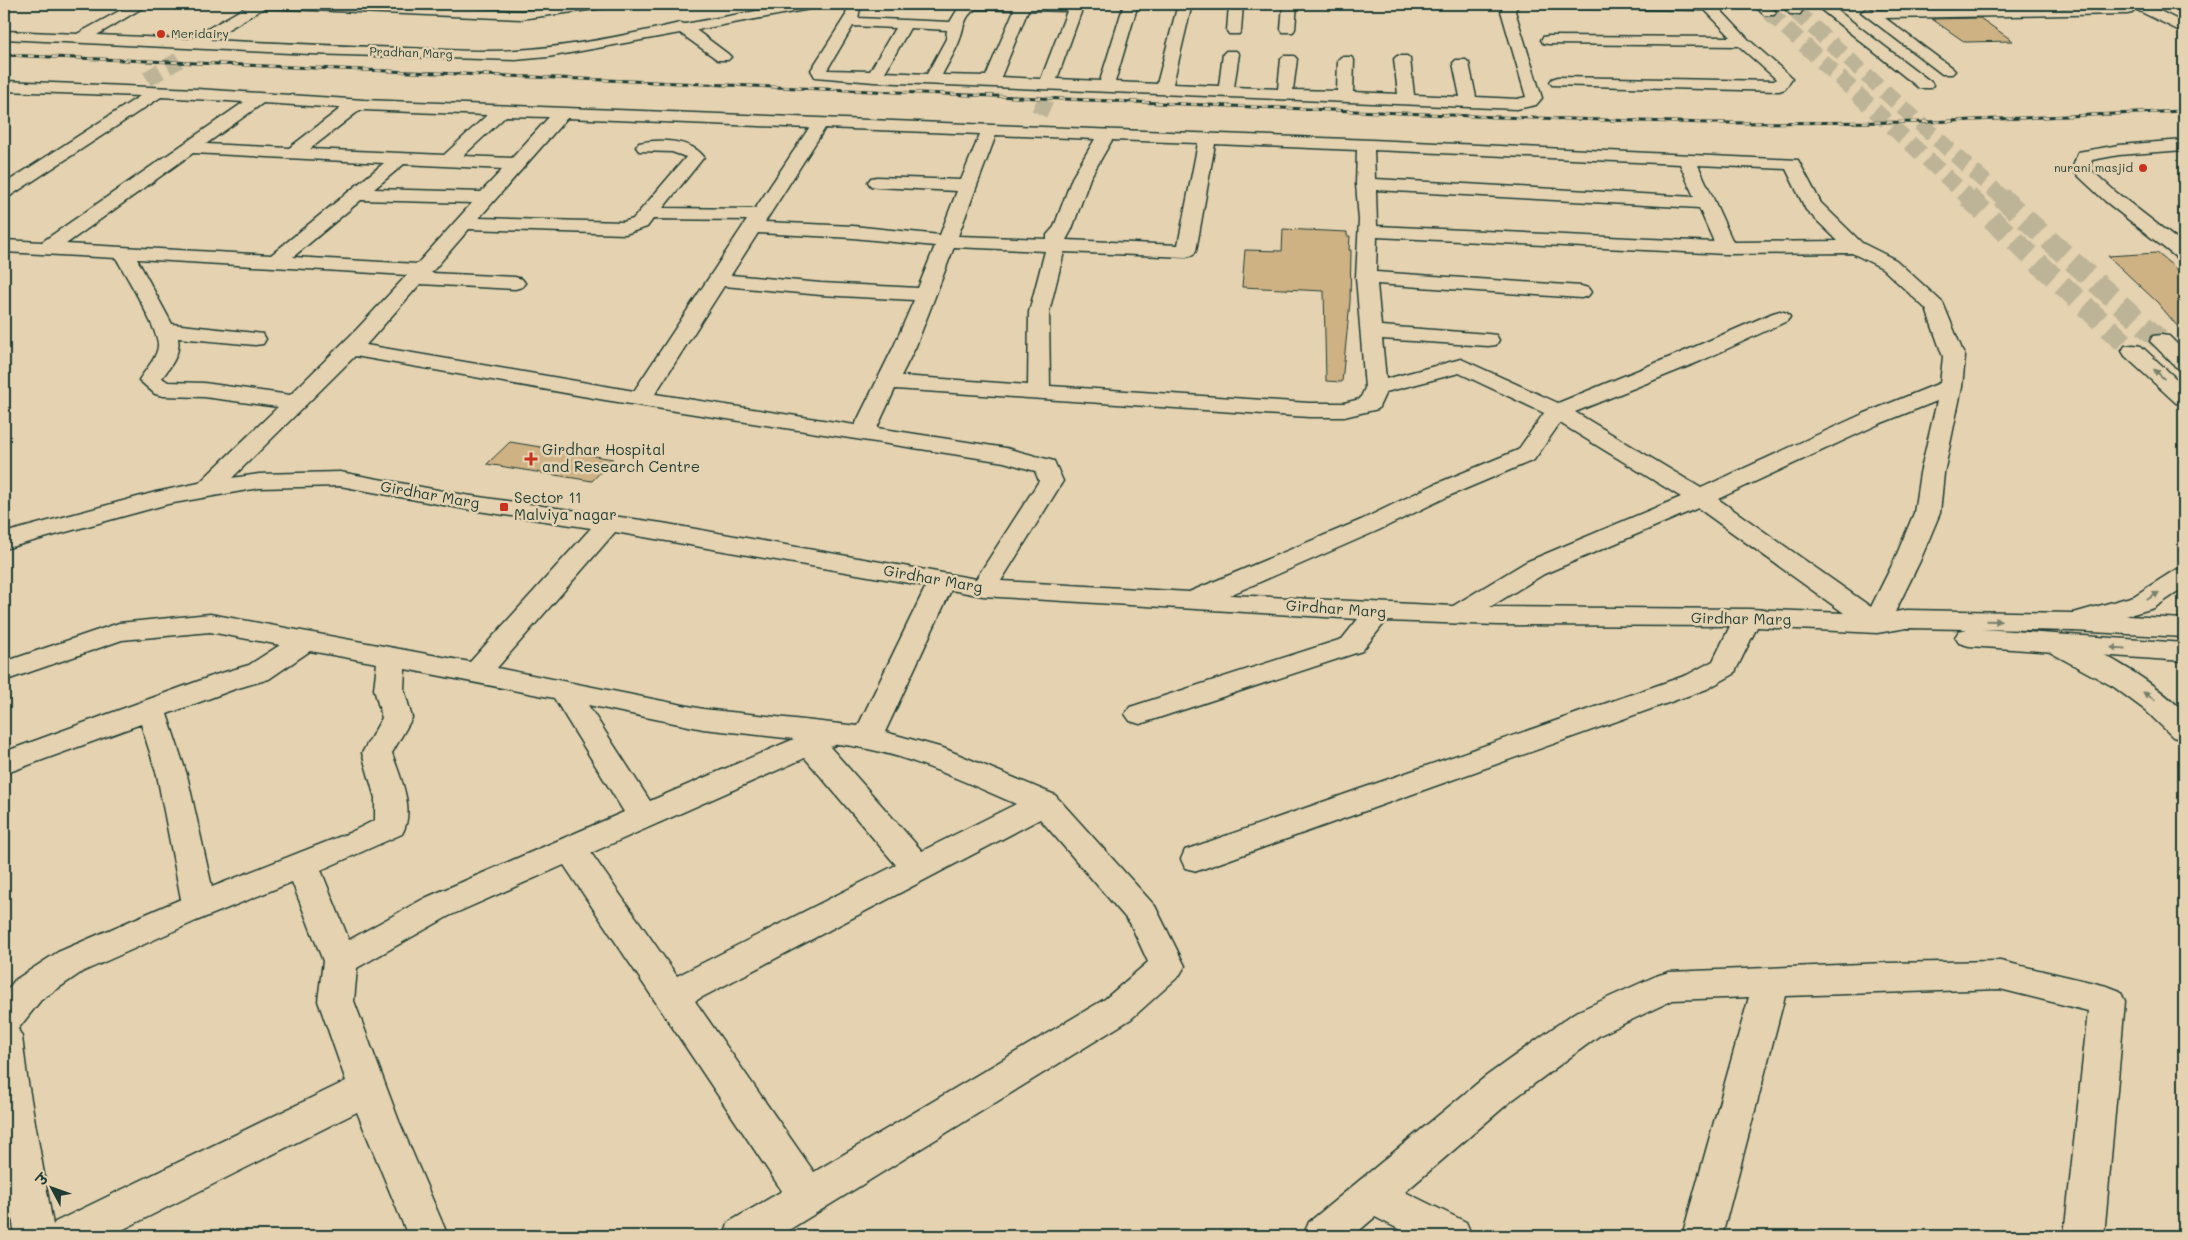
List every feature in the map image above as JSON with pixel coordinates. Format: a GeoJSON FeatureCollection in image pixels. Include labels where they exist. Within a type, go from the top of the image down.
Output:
{"type":"FeatureCollection","features":[{"type":"Feature","properties":{"kind":"street"},"geometry":{"type":"LineString","coordinates":[[4,35],[73,39],[142,4]]}},
{"type":"Feature","properties":{"kind":"street"},"geometry":{"type":"LineString","coordinates":[[185,53],[261,4]]}},
{"type":"Feature","properties":{"kind":"street"},"geometry":{"type":"LineString","coordinates":[[266,4],[391,6],[469,13],[521,15],[555,12],[603,4]]}},
{"type":"Feature","properties":{"kind":"street"},"geometry":{"type":"LineString","coordinates":[[469,13],[482,4]]}},
{"type":"Feature","properties":{"kind":"street","name":"Pradhan Marg"},"geometry":{"type":"LineString","coordinates":[[73,39],[72,44],[75,46],[120,52],[264,56],[310,49],[515,55],[556,50],[815,4]]}},
{"type":"Feature","properties":{"kind":"street"},"geometry":{"type":"LineString","coordinates":[[854,4],[853,15],[819,70],[820,74],[992,82],[1050,88],[1106,87],[1345,95],[1517,104],[1530,102],[1534,98],[1508,11],[1512,4]]}},
{"type":"Feature","properties":{"kind":"street"},"geometry":{"type":"LineString","coordinates":[[1106,87],[1130,4]]}},
{"type":"Feature","properties":{"kind":"street"},"geometry":{"type":"LineString","coordinates":[[1164,89],[1185,4]]}},
{"type":"Feature","properties":{"kind":"street"},"geometry":{"type":"LineString","coordinates":[[1234,31],[1236,4]]}},
{"type":"Feature","properties":{"kind":"street"},"geometry":{"type":"LineString","coordinates":[[1288,29],[1290,4]]}},
{"type":"Feature","properties":{"kind":"street"},"geometry":{"type":"LineString","coordinates":[[1540,4],[1708,5],[1743,42],[1784,78],[1779,86],[1558,82]]}},
{"type":"Feature","properties":{"kind":"street"},"geometry":{"type":"LineString","coordinates":[[1821,4],[1925,85]]}},
{"type":"Feature","properties":{"kind":"street"},"geometry":{"type":"LineString","coordinates":[[1856,4],[1947,71]]}},
{"type":"Feature","properties":{"kind":"street"},"geometry":{"type":"LineString","coordinates":[[1871,14],[2127,10],[2116,4]]}},
{"type":"Feature","properties":{"kind":"street"},"geometry":{"type":"LineString","coordinates":[[2136,4],[2184,29]]}},
{"type":"Feature","properties":{"kind":"street"},"geometry":{"type":"LineString","coordinates":[[932,79],[953,39],[955,27],[964,10],[974,5],[1076,5],[1050,88]]}},
{"type":"Feature","properties":{"kind":"street"},"geometry":{"type":"LineString","coordinates":[[992,82],[998,63],[1023,5]]}},
{"type":"Feature","properties":{"kind":"street"},"geometry":{"type":"LineString","coordinates":[[778,10],[790,18],[791,22],[784,24]]}},
{"type":"Feature","properties":{"kind":"street"},"geometry":{"type":"LineString","coordinates":[[849,22],[955,27]]}},
{"type":"Feature","properties":{"kind":"street"},"geometry":{"type":"LineString","coordinates":[[874,77],[905,24]]}},
{"type":"Feature","properties":{"kind":"street"},"geometry":{"type":"LineString","coordinates":[[680,28],[701,40],[723,58]]}},
{"type":"Feature","properties":{"kind":"street"},"geometry":{"type":"LineString","coordinates":[[701,40],[720,36]]}},
{"type":"Feature","properties":{"kind":"street"},"geometry":{"type":"LineString","coordinates":[[1548,40],[1743,42]]}},
{"type":"Feature","properties":{"kind":"street"},"geometry":{"type":"LineString","coordinates":[[1226,91],[1231,54]]}},
{"type":"Feature","properties":{"kind":"street"},"geometry":{"type":"LineString","coordinates":[[1285,93],[1289,58]]}},
{"type":"Feature","properties":{"kind":"street"},"geometry":{"type":"LineString","coordinates":[[1402,59],[1406,98]]}},
{"type":"Feature","properties":{"kind":"street"},"geometry":{"type":"LineString","coordinates":[[1345,95],[1346,60]]}},
{"type":"Feature","properties":{"kind":"street"},"geometry":{"type":"LineString","coordinates":[[1461,63],[1469,101]]}},
{"type":"Feature","properties":{"kind":"street"},"geometry":{"type":"LineString","coordinates":[[4,80],[143,81],[238,91],[242,93],[242,96]]}},
{"type":"Feature","properties":{"kind":"street"},"geometry":{"type":"LineString","coordinates":[[4,86],[242,96],[356,105],[563,112],[1792,164],[1813,206],[1855,247],[1889,264],[1936,306],[1954,357],[1951,387],[1932,473],[1927,513],[1908,561],[1876,623]]}},
{"type":"Feature","properties":{"kind":"street"},"geometry":{"type":"LineString","coordinates":[[7,188],[158,92]]}},
{"type":"Feature","properties":{"kind":"street"},"geometry":{"type":"LineString","coordinates":[[47,248],[260,98]]}},
{"type":"Feature","properties":{"kind":"street"},"geometry":{"type":"LineString","coordinates":[[292,154],[356,105]]}},
{"type":"Feature","properties":{"kind":"street"},"geometry":{"type":"LineString","coordinates":[[448,161],[502,110]]}},
{"type":"Feature","properties":{"kind":"street"},"geometry":{"type":"LineString","coordinates":[[207,489],[350,349],[563,112]]}},
{"type":"Feature","properties":{"kind":"street"},"geometry":{"type":"LineString","coordinates":[[1031,132],[1040,114]]}},
{"type":"Feature","properties":{"kind":"street"},"geometry":{"type":"LineString","coordinates":[[641,398],[820,123]]}},
{"type":"Feature","properties":{"kind":"street"},"geometry":{"type":"LineString","coordinates":[[863,433],[926,294],[990,130]]}},
{"type":"Feature","properties":{"kind":"street"},"geometry":{"type":"LineString","coordinates":[[1039,393],[1039,312],[1057,246],[1057,235],[1064,229],[1081,178],[1106,135]]}},
{"type":"Feature","properties":{"kind":"street"},"geometry":{"type":"LineString","coordinates":[[649,213],[757,221],[947,241],[1186,251],[1207,139]]}},
{"type":"Feature","properties":{"kind":"street"},"geometry":{"type":"LineString","coordinates":[[887,382],[1309,410],[1344,410],[1370,404],[1376,388],[1366,277],[1365,145]]}},
{"type":"Feature","properties":{"kind":"street"},"geometry":{"type":"LineString","coordinates":[[2184,145],[2118,150],[2084,156],[2082,170],[2112,197],[2184,254]]}},
{"type":"Feature","properties":{"kind":"street"},"geometry":{"type":"LineString","coordinates":[[464,223],[624,228],[640,223],[695,157],[691,152],[676,148],[645,147]]}},
{"type":"Feature","properties":{"kind":"street"},"geometry":{"type":"LineString","coordinates":[[187,148],[518,164]]}},
{"type":"Feature","properties":{"kind":"street"},"geometry":{"type":"LineString","coordinates":[[276,261],[399,159]]}},
{"type":"Feature","properties":{"kind":"street"},"geometry":{"type":"LineString","coordinates":[[1687,160],[1726,248]]}},
{"type":"Feature","properties":{"kind":"street"},"geometry":{"type":"LineString","coordinates":[[877,182],[969,186]]}},
{"type":"Feature","properties":{"kind":"street"},"geometry":{"type":"LineString","coordinates":[[1365,184],[1707,203]]}},
{"type":"Feature","properties":{"kind":"street"},"geometry":{"type":"LineString","coordinates":[[357,194],[486,198]]}},
{"type":"Feature","properties":{"kind":"street"},"geometry":{"type":"LineString","coordinates":[[1367,231],[1726,248],[1855,247]]}},
{"type":"Feature","properties":{"kind":"street"},"geometry":{"type":"LineString","coordinates":[[4,246],[276,261],[515,283]]}},
{"type":"Feature","properties":{"kind":"street"},"geometry":{"type":"LineString","coordinates":[[123,252],[148,302],[165,330],[169,346],[161,365],[150,380],[163,389],[204,390],[295,402]]}},
{"type":"Feature","properties":{"kind":"street"},"geometry":{"type":"LineString","coordinates":[[1366,277],[1581,292]]}},
{"type":"Feature","properties":{"kind":"street"},"geometry":{"type":"LineString","coordinates":[[719,280],[822,289],[926,294]]}},
{"type":"Feature","properties":{"kind":"street"},"geometry":{"type":"LineString","coordinates":[[1193,601],[1370,525],[1442,490],[1526,455],[1557,411],[1693,356],[1780,317]]}},
{"type":"Feature","properties":{"kind":"street"},"geometry":{"type":"LineString","coordinates":[[165,330],[255,338]]}},
{"type":"Feature","properties":{"kind":"street"},"geometry":{"type":"LineString","coordinates":[[1371,332],[1488,340]]}},
{"type":"Feature","properties":{"kind":"street"},"geometry":{"type":"LineString","coordinates":[[2161,341],[2184,362]]}},
{"type":"Feature","properties":{"kind":"street"},"geometry":{"type":"LineString","coordinates":[[350,349],[641,398],[1006,455],[1044,466],[1051,480],[1038,504],[982,588]]}},
{"type":"Feature","properties":{"kind":"street"},"geometry":{"type":"LineString","coordinates":[[2133,351],[2184,398]]}},
{"type":"Feature","properties":{"kind":"street"},"geometry":{"type":"LineString","coordinates":[[1376,388],[1461,366],[1557,411],[1700,498],[1876,623],[1913,632],[2184,652]]}},
{"type":"Feature","properties":{"kind":"street"},"geometry":{"type":"LineString","coordinates":[[1459,614],[1535,568],[1700,498],[1871,419],[1951,387]]}},
{"type":"Feature","properties":{"kind":"street","name":"Girdhar Marg"},"geometry":{"type":"LineString","coordinates":[[4,541],[165,497],[207,489],[259,481],[340,480],[465,502],[609,523],[982,588],[1379,612],[1748,618],[1876,623]]}},
{"type":"Feature","properties":{"kind":"street"},"geometry":{"type":"LineString","coordinates":[[477,673],[609,523]]}},
{"type":"Feature","properties":{"kind":"street"},"geometry":{"type":"LineString","coordinates":[[2073,622],[2144,602],[2184,576]]}},
{"type":"Feature","properties":{"kind":"street"},"geometry":{"type":"LineString","coordinates":[[868,738],[942,581]]}},
{"type":"Feature","properties":{"kind":"street"},"geometry":{"type":"LineString","coordinates":[[1140,714],[1352,645],[1379,612]]}},
{"type":"Feature","properties":{"kind":"street"},"geometry":{"type":"LineString","coordinates":[[1197,859],[1697,682],[1724,667],[1748,618]]}},
{"type":"Feature","properties":{"kind":"street"},"geometry":{"type":"LineString","coordinates":[[1876,623],[1907,619],[2073,622],[2184,628]]}},
{"type":"Feature","properties":{"kind":"street"},"geometry":{"type":"LineString","coordinates":[[4,672],[120,632],[210,623],[477,673],[703,719],[822,739],[868,738],[932,756],[1044,803],[1143,915],[1167,966],[1118,1009],[743,1236]]}},
{"type":"Feature","properties":{"kind":"street"},"geometry":{"type":"LineString","coordinates":[[4,763],[225,682],[259,672],[305,641]]}},
{"type":"Feature","properties":{"kind":"street"},"geometry":{"type":"LineString","coordinates":[[2056,644],[2106,668],[2158,702],[2184,730]]}},
{"type":"Feature","properties":{"kind":"street"},"geometry":{"type":"LineString","coordinates":[[4,1020],[28,990],[70,962],[199,906],[360,841],[390,826],[390,798],[377,753],[397,718],[389,689],[392,657]]}},
{"type":"Feature","properties":{"kind":"street"},"geometry":{"type":"LineString","coordinates":[[563,690],[644,817]]}},
{"type":"Feature","properties":{"kind":"street"},"geometry":{"type":"LineString","coordinates":[[151,709],[172,775],[199,906]]}},
{"type":"Feature","properties":{"kind":"street"},"geometry":{"type":"LineString","coordinates":[[340,961],[437,907],[822,739]]}},
{"type":"Feature","properties":{"kind":"street"},"geometry":{"type":"LineString","coordinates":[[822,739],[918,868]]}},
{"type":"Feature","properties":{"kind":"street"},"geometry":{"type":"LineString","coordinates":[[671,996],[1044,803]]}},
{"type":"Feature","properties":{"kind":"street"},"geometry":{"type":"LineString","coordinates":[[571,849],[808,1196]]}},
{"type":"Feature","properties":{"kind":"street"},"geometry":{"type":"LineString","coordinates":[[302,865],[340,961],[336,1001],[368,1088],[428,1236]]}},
{"type":"Feature","properties":{"kind":"street"},"geometry":{"type":"LineString","coordinates":[[1323,1236],[1498,1089],[1587,1024],[1669,986],[1886,977],[2000,975],[2107,1001],[2084,1236]]}},
{"type":"Feature","properties":{"kind":"street"},"geometry":{"type":"LineString","coordinates":[[1702,1236],[1770,982]]}},
{"type":"Feature","properties":{"kind":"street"},"geometry":{"type":"LineString","coordinates":[[4,1037],[8,1077],[35,1236]]}},
{"type":"Feature","properties":{"kind":"street"},"geometry":{"type":"LineString","coordinates":[[69,1236],[368,1088]]}},
{"type":"Feature","properties":{"kind":"street"},"geometry":{"type":"LineString","coordinates":[[1372,1195],[1452,1236]]}},
{"type":"Feature","properties":{"kind":"building"},"geometry":{"type":"Polygon","coordinates":[[[1909,4],[1960,4],[1965,7],[1915,8],[1909,4]]]}},
{"type":"Feature","properties":{"kind":"building"},"geometry":{"type":"Polygon","coordinates":[[[1980,18],[2013,41],[1965,42],[1932,19],[1980,18]]]}},
{"type":"Feature","properties":{"kind":"building"},"geometry":{"type":"Polygon","coordinates":[[[1283,229],[1347,232],[1347,236],[1350,236],[1350,302],[1342,382],[1326,381],[1324,291],[1242,287],[1245,250],[1282,251],[1283,229]]]}},
{"type":"Feature","properties":{"kind":"building"},"geometry":{"type":"Polygon","coordinates":[[[2157,253],[2184,275],[2184,334],[2157,302],[2108,256],[2157,253]]]}},
{"type":"Feature","properties":{"kind":"building"},"geometry":{"type":"Polygon","coordinates":[[[510,442],[613,459],[592,481],[487,464],[510,442]]]}},
{"type":"Feature","properties":{"kind":"tunnel"},"geometry":{"type":"LineString","coordinates":[[1795,11],[2003,198]]}},
{"type":"Feature","properties":{"kind":"tunnel"},"geometry":{"type":"LineString","coordinates":[[1769,12],[1969,198]]}},
{"type":"Feature","properties":{"kind":"tunnel"},"geometry":{"type":"LineString","coordinates":[[147,79],[179,60]]}},
{"type":"Feature","properties":{"kind":"tunnel"},"geometry":{"type":"LineString","coordinates":[[1039,114],[1048,95]]}},
{"type":"Feature","properties":{"kind":"tunnel"},"geometry":{"type":"LineString","coordinates":[[1968,197],[2133,351]]}},
{"type":"Feature","properties":{"kind":"tunnel"},"geometry":{"type":"LineString","coordinates":[[2001,197],[2161,341]]}},
{"type":"Feature","properties":{"kind":"railway"},"geometry":{"type":"LineString","coordinates":[[4,55],[1497,117],[1709,123],[1927,122],[2184,111]]}},
{"type":"Feature","properties":{"kind":"place","name":"Meridairy"},"geometry":{"type":"Point","coordinates":[161,34]}},
{"type":"Feature","properties":{"kind":"place","name":"nurani masjid"},"geometry":{"type":"Point","coordinates":[2143,168]}},
{"type":"Feature","properties":{"kind":"place","name":"Girdhar Hospital and Research Centre"},"geometry":{"type":"Point","coordinates":[531,459]}},
{"type":"Feature","properties":{"kind":"place","name":"Sector 11 Malviya nagar"},"geometry":{"type":"Point","coordinates":[504,507]}}]}
